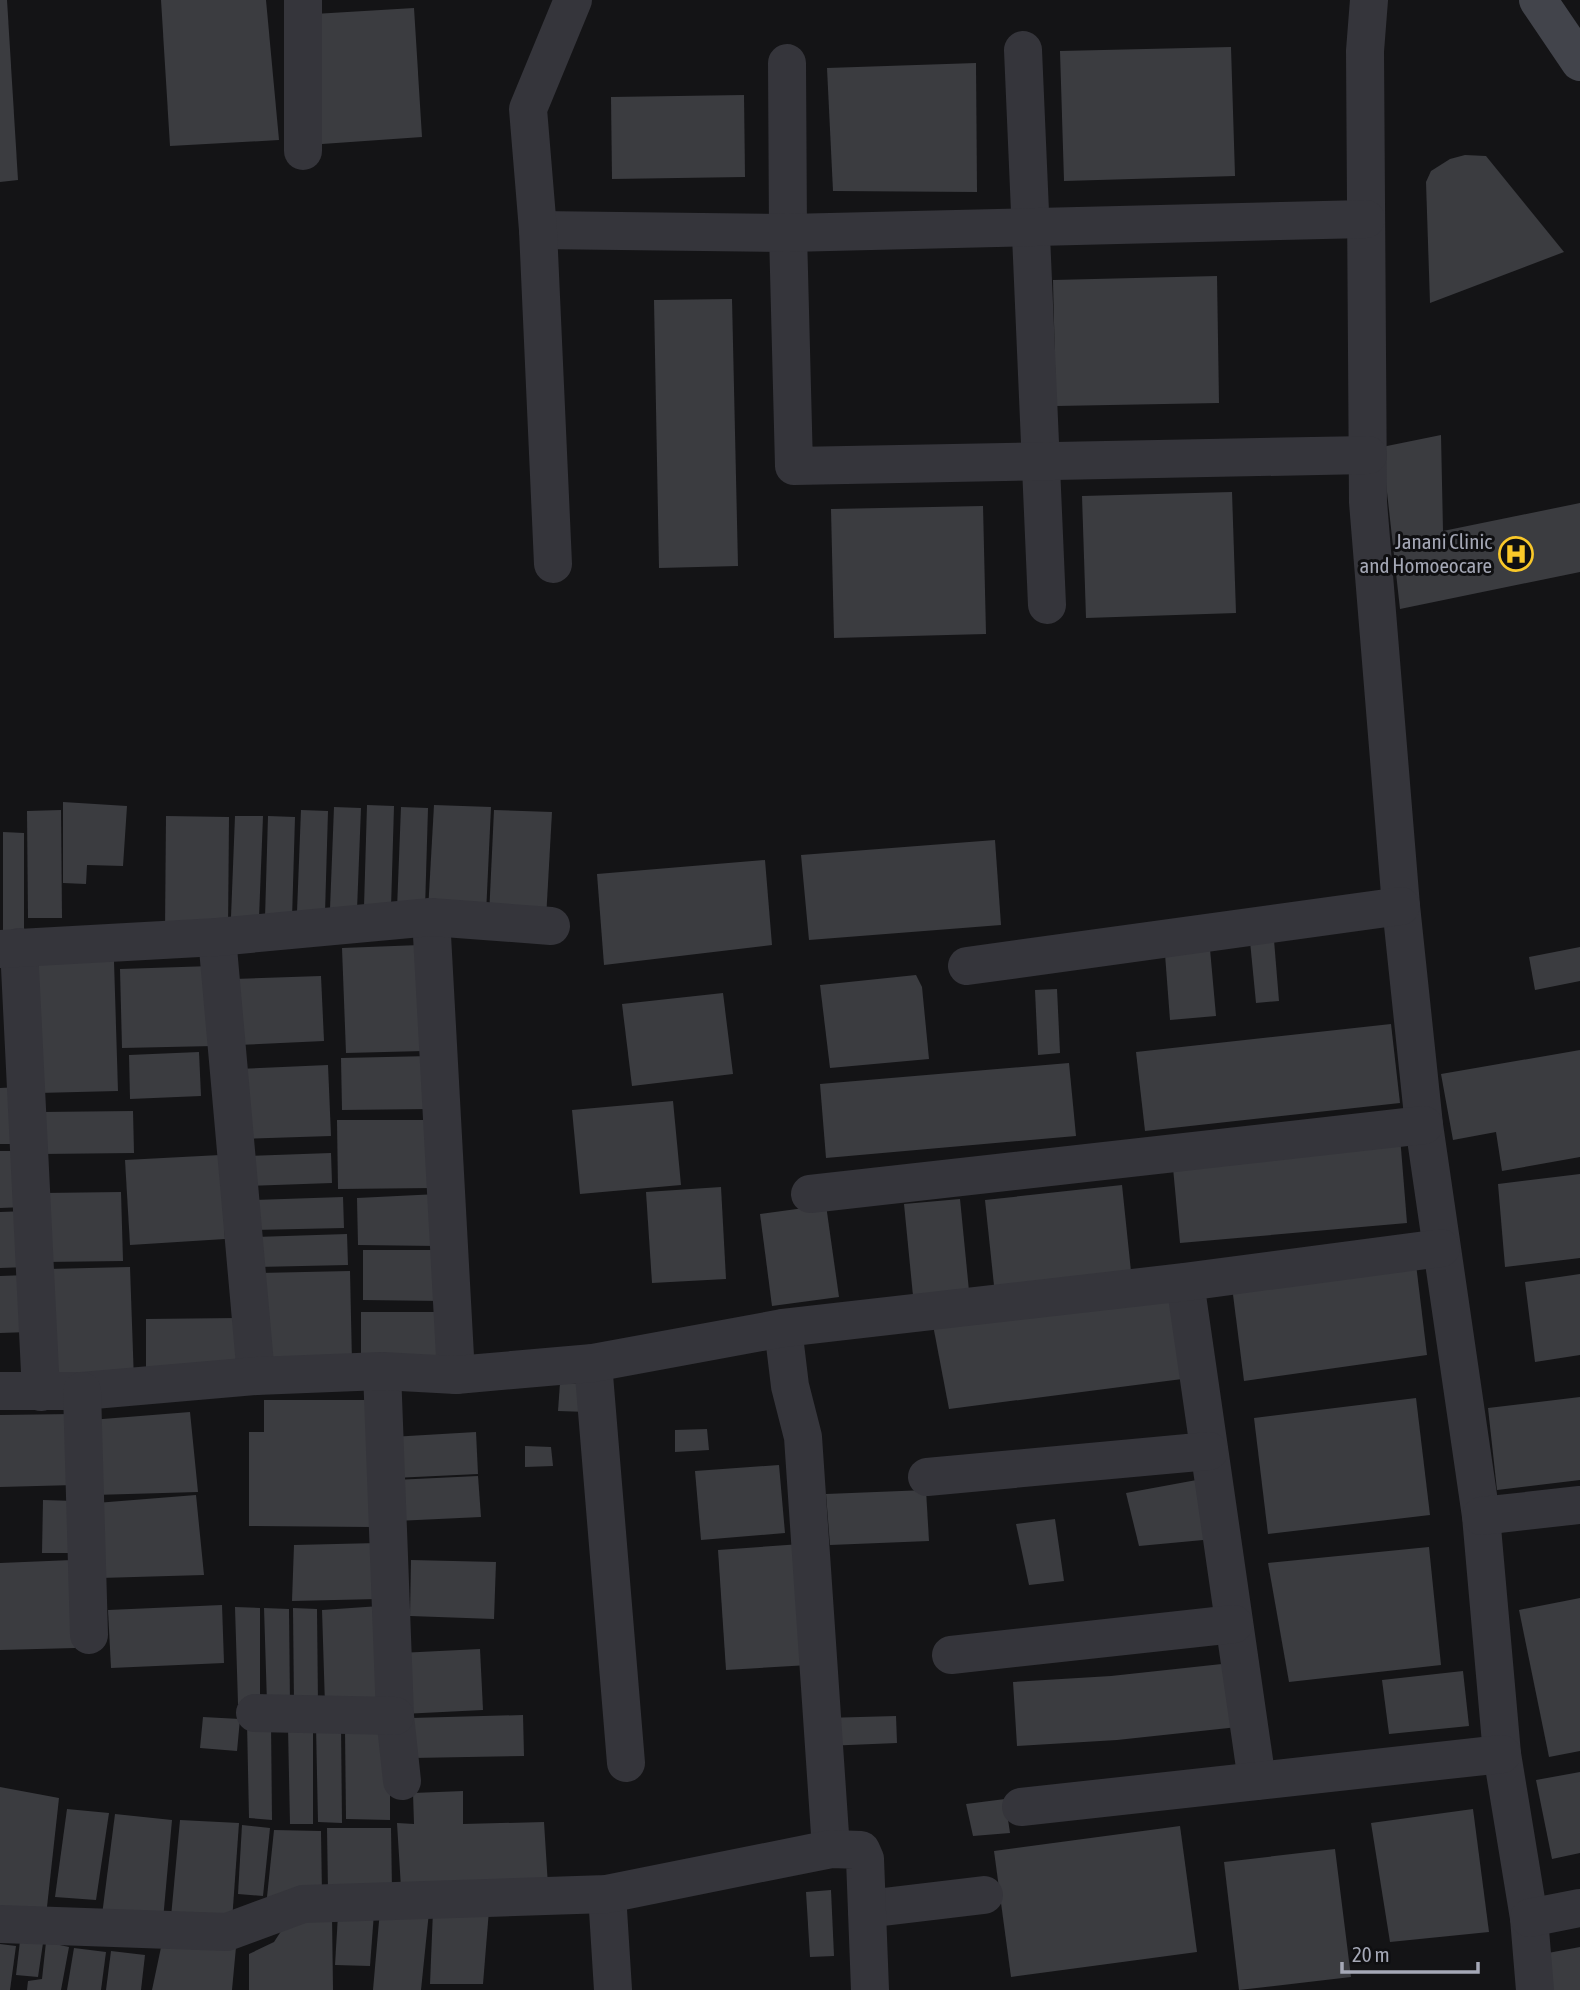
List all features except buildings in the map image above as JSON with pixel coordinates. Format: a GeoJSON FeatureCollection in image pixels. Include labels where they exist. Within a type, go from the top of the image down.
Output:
{"type":"FeatureCollection","features":[{"type":"Feature","properties":{"kind":"main road"},"geometry":{"type":"LineString","coordinates":[[1538,0],[1580,62]]}},
{"type":"Feature","properties":{"kind":"street"},"geometry":{"type":"LineString","coordinates":[[303,0],[303,151]]}},
{"type":"Feature","properties":{"kind":"street"},"geometry":{"type":"LineString","coordinates":[[553,564],[538,230],[528,109],[573,0]]}},
{"type":"Feature","properties":{"kind":"street"},"geometry":{"type":"LineString","coordinates":[[1369,0],[1365,51],[1368,502],[1401,906],[1424,1125],[1481,1516],[1502,1754],[1529,1918],[1535,1990]]}},
{"type":"Feature","properties":{"kind":"street"},"geometry":{"type":"LineString","coordinates":[[1023,50],[1046,605]]}},
{"type":"Feature","properties":{"kind":"street"},"geometry":{"type":"LineString","coordinates":[[787,64],[794,466],[1368,456]]}},
{"type":"Feature","properties":{"kind":"street"},"geometry":{"type":"LineString","coordinates":[[538,230],[788,233],[1366,219]]}},
{"type":"Feature","properties":{"kind":"street"},"geometry":{"type":"LineString","coordinates":[[967,965],[1401,906]]}},
{"type":"Feature","properties":{"kind":"street"},"geometry":{"type":"LineString","coordinates":[[41,1392],[9,948],[217,937],[431,918],[551,926]]}},
{"type":"Feature","properties":{"kind":"street"},"geometry":{"type":"LineString","coordinates":[[431,918],[456,1375]]}},
{"type":"Feature","properties":{"kind":"street"},"geometry":{"type":"LineString","coordinates":[[217,937],[256,1377]]}},
{"type":"Feature","properties":{"kind":"street"},"geometry":{"type":"LineString","coordinates":[[810,1194],[1424,1125]]}},
{"type":"Feature","properties":{"kind":"street"},"geometry":{"type":"LineString","coordinates":[[0,1391],[82,1391],[256,1377],[382,1371],[456,1375],[593,1363],[783,1328],[1185,1282],[1441,1248]]}},
{"type":"Feature","properties":{"kind":"street"},"geometry":{"type":"LineString","coordinates":[[1185,1282],[1257,1781]]}},
{"type":"Feature","properties":{"kind":"street"},"geometry":{"type":"LineString","coordinates":[[783,1328],[790,1386],[803,1437],[831,1849]]}},
{"type":"Feature","properties":{"kind":"street"},"geometry":{"type":"LineString","coordinates":[[593,1363],[625,1763]]}},
{"type":"Feature","properties":{"kind":"street"},"geometry":{"type":"LineString","coordinates":[[382,1371],[395,1716],[401,1781]]}},
{"type":"Feature","properties":{"kind":"street"},"geometry":{"type":"LineString","coordinates":[[82,1391],[89,1635]]}},
{"type":"Feature","properties":{"kind":"street"},"geometry":{"type":"LineString","coordinates":[[926,1477],[1209,1451]]}},
{"type":"Feature","properties":{"kind":"street"},"geometry":{"type":"LineString","coordinates":[[1481,1516],[1580,1506]]}},
{"type":"Feature","properties":{"kind":"street"},"geometry":{"type":"LineString","coordinates":[[951,1655],[1234,1624]]}},
{"type":"Feature","properties":{"kind":"street"},"geometry":{"type":"LineString","coordinates":[[256,1713],[395,1716]]}},
{"type":"Feature","properties":{"kind":"street"},"geometry":{"type":"LineString","coordinates":[[1021,1807],[1502,1754]]}},
{"type":"Feature","properties":{"kind":"street"},"geometry":{"type":"LineString","coordinates":[[0,1924],[227,1932],[303,1904],[607,1894],[831,1849],[861,1850],[865,1859],[870,1990]]}},
{"type":"Feature","properties":{"kind":"street"},"geometry":{"type":"LineString","coordinates":[[607,1894],[613,1990]]}},
{"type":"Feature","properties":{"kind":"street"},"geometry":{"type":"LineString","coordinates":[[867,1911],[984,1895]]}},
{"type":"Feature","properties":{"kind":"street"},"geometry":{"type":"LineString","coordinates":[[1529,1918],[1580,1908]]}},
{"type":"Feature","properties":{"kind":"place","name":"Janani Clinic and Homoeocare"},"geometry":{"type":"Point","coordinates":[1516,554]}}]}
